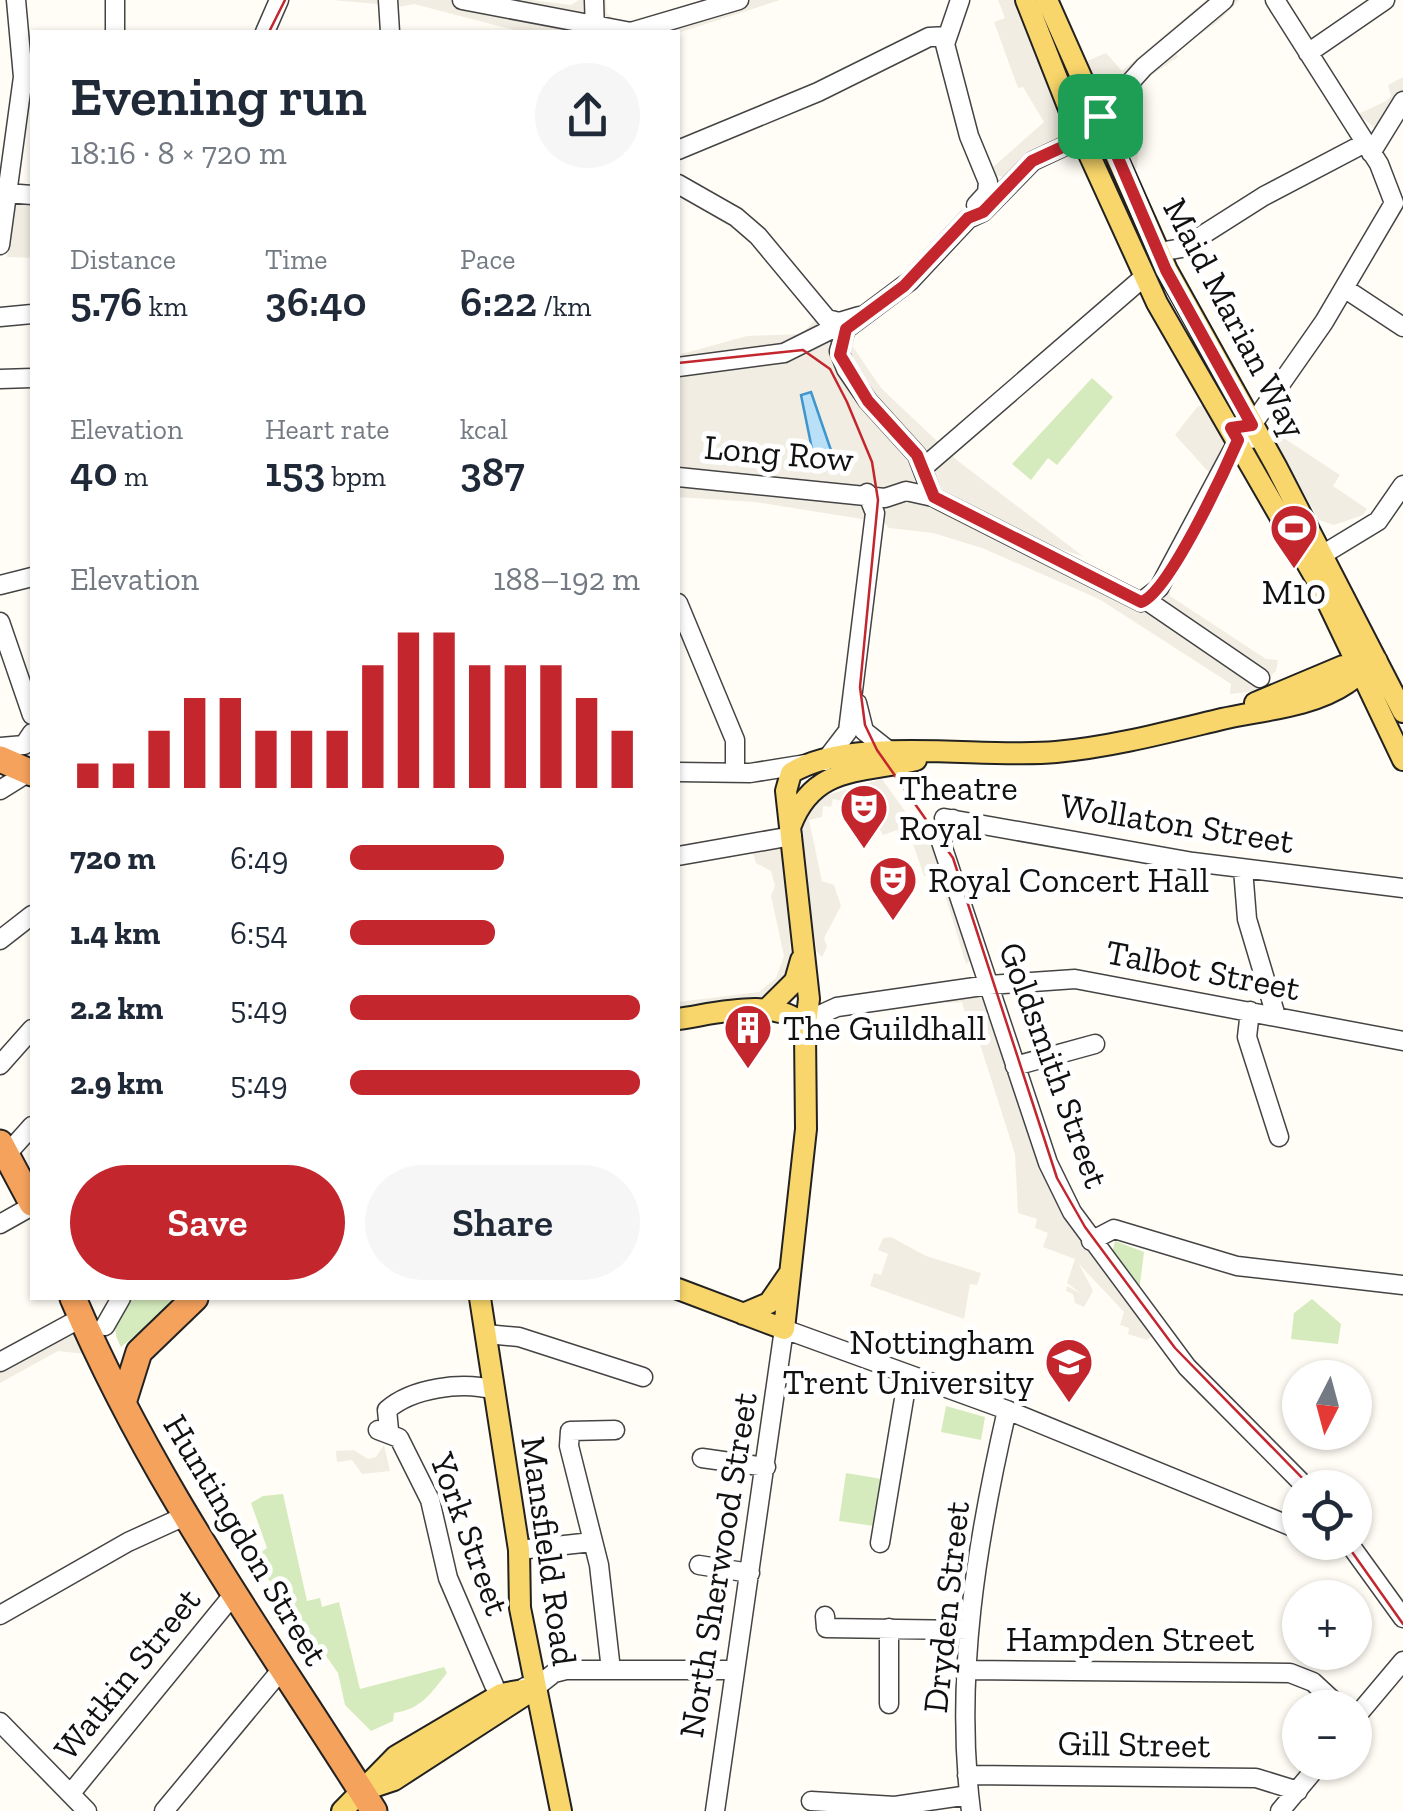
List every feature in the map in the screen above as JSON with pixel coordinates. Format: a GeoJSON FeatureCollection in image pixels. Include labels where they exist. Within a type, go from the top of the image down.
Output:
{"type":"FeatureCollection","features":[{"type":"Feature","properties":{"kind":"highway"},"geometry":{"type":"LineString","coordinates":[[0,759],[30,770]]}},
{"type":"Feature","properties":{"kind":"highway"},"geometry":{"type":"LineString","coordinates":[[4,1149],[30,1201]]}},
{"type":"Feature","properties":{"kind":"highway"},"geometry":{"type":"LineString","coordinates":[[123,1403],[139,1352],[193,1300]]}},
{"type":"Feature","properties":{"kind":"highway","name":"Huntingdon Street"},"geometry":{"type":"LineString","coordinates":[[86,1314],[123,1403],[184,1516],[368,1801]]}},
{"type":"Feature","properties":{"kind":"main road","name":"Maid Marian Way"},"geometry":{"type":"LineString","coordinates":[[1026,0],[1082,138],[1146,276],[1322,550],[1368,665]]}},
{"type":"Feature","properties":{"kind":"main road","name":"Maid Marian Way"},"geometry":{"type":"LineString","coordinates":[[1046,0],[1245,433],[1319,584],[1368,665]]}},
{"type":"Feature","properties":{"kind":"main road"},"geometry":{"type":"LineString","coordinates":[[1082,138],[1100,116]]}},
{"type":"Feature","properties":{"kind":"main road"},"geometry":{"type":"LineString","coordinates":[[1368,665],[1403,712]]}},
{"type":"Feature","properties":{"kind":"main road"},"geometry":{"type":"LineString","coordinates":[[792,831],[806,792],[834,778],[916,760],[1058,752],[1228,718],[1239,709],[1343,666],[1368,665]]}},
{"type":"Feature","properties":{"kind":"main road"},"geometry":{"type":"LineString","coordinates":[[1368,665],[1403,760]]}},
{"type":"Feature","properties":{"kind":"main road"},"geometry":{"type":"LineString","coordinates":[[680,1290],[784,1329],[806,1129],[803,1026],[809,999],[786,784],[791,773],[819,762],[888,750],[966,755]]}},
{"type":"Feature","properties":{"kind":"main road"},"geometry":{"type":"LineString","coordinates":[[766,1010],[793,982],[804,948]]}},
{"type":"Feature","properties":{"kind":"main road"},"geometry":{"type":"LineString","coordinates":[[680,1019],[766,1010],[803,1026]]}},
{"type":"Feature","properties":{"kind":"main road"},"geometry":{"type":"LineString","coordinates":[[743,1314],[769,1302],[791,1270]]}},
{"type":"Feature","properties":{"kind":"main road","name":"Mansfield Road"},"geometry":{"type":"LineString","coordinates":[[480,1300],[520,1550],[520,1608],[562,1811]]}},
{"type":"Feature","properties":{"kind":"main road"},"geometry":{"type":"LineString","coordinates":[[368,1801],[396,1756],[501,1694],[535,1688]]}},
{"type":"Feature","properties":{"kind":"main road"},"geometry":{"type":"LineString","coordinates":[[342,1811],[368,1801],[535,1688]]}},
{"type":"Feature","properties":{"kind":"street"},"geometry":{"type":"LineString","coordinates":[[0,245],[27,101],[10,30],[16,0]]}},
{"type":"Feature","properties":{"kind":"street"},"geometry":{"type":"LineString","coordinates":[[115,0],[115,30]]}},
{"type":"Feature","properties":{"kind":"street"},"geometry":{"type":"LineString","coordinates":[[266,30],[279,0]]}},
{"type":"Feature","properties":{"kind":"street"},"geometry":{"type":"LineString","coordinates":[[388,0],[390,30]]}},
{"type":"Feature","properties":{"kind":"street"},"geometry":{"type":"LineString","coordinates":[[462,0],[594,29],[594,0]]}},
{"type":"Feature","properties":{"kind":"street"},"geometry":{"type":"LineString","coordinates":[[637,30],[740,0]]}},
{"type":"Feature","properties":{"kind":"street"},"geometry":{"type":"LineString","coordinates":[[960,0],[944,44],[965,120],[988,182],[988,193],[910,280],[846,329],[840,352],[860,391],[924,468],[934,497],[1141,601],[1260,678]]}},
{"type":"Feature","properties":{"kind":"street"},"geometry":{"type":"LineString","coordinates":[[1100,116],[1144,67],[1224,0]]}},
{"type":"Feature","properties":{"kind":"street"},"geometry":{"type":"LineString","coordinates":[[1141,601],[1168,574],[1245,433],[1388,221],[1398,200],[1275,0]]}},
{"type":"Feature","properties":{"kind":"street"},"geometry":{"type":"LineString","coordinates":[[1310,57],[1382,1]]}},
{"type":"Feature","properties":{"kind":"street"},"geometry":{"type":"LineString","coordinates":[[680,149],[818,92],[930,37],[947,36]]}},
{"type":"Feature","properties":{"kind":"street"},"geometry":{"type":"LineString","coordinates":[[1159,252],[1182,248],[1264,196],[1368,148],[1403,101]]}},
{"type":"Feature","properties":{"kind":"street"},"geometry":{"type":"LineString","coordinates":[[968,218],[983,212],[1035,159],[1082,138]]}},
{"type":"Feature","properties":{"kind":"street"},"geometry":{"type":"LineString","coordinates":[[988,182],[995,189],[1007,187]]}},
{"type":"Feature","properties":{"kind":"street"},"geometry":{"type":"LineString","coordinates":[[680,185],[736,217],[758,236],[826,319],[849,320]]}},
{"type":"Feature","properties":{"kind":"street"},"geometry":{"type":"LineString","coordinates":[[7,193],[30,195]]}},
{"type":"Feature","properties":{"kind":"street"},"geometry":{"type":"LineString","coordinates":[[924,468],[1146,276]]}},
{"type":"Feature","properties":{"kind":"street"},"geometry":{"type":"LineString","coordinates":[[1344,288],[1403,326]]}},
{"type":"Feature","properties":{"kind":"street"},"geometry":{"type":"LineString","coordinates":[[680,367],[794,349],[868,312]]}},
{"type":"Feature","properties":{"kind":"street"},"geometry":{"type":"LineString","coordinates":[[0,317],[30,314]]}},
{"type":"Feature","properties":{"kind":"street"},"geometry":{"type":"LineString","coordinates":[[0,379],[30,378]]}},
{"type":"Feature","properties":{"kind":"street","name":"Long Row"},"geometry":{"type":"LineString","coordinates":[[680,477],[876,501],[906,492],[934,497]]}},
{"type":"Feature","properties":{"kind":"street"},"geometry":{"type":"LineString","coordinates":[[1322,550],[1378,521],[1401,491]]}},
{"type":"Feature","properties":{"kind":"street"},"geometry":{"type":"LineString","coordinates":[[680,772],[743,773],[819,762],[848,730],[856,692],[876,501]]}},
{"type":"Feature","properties":{"kind":"street"},"geometry":{"type":"LineString","coordinates":[[0,585],[30,578]]}},
{"type":"Feature","properties":{"kind":"street"},"geometry":{"type":"LineString","coordinates":[[680,607],[735,740],[743,773]]}},
{"type":"Feature","properties":{"kind":"street"},"geometry":{"type":"LineString","coordinates":[[0,622],[30,709]]}},
{"type":"Feature","properties":{"kind":"street"},"geometry":{"type":"LineString","coordinates":[[856,692],[864,731],[888,750]]}},
{"type":"Feature","properties":{"kind":"street"},"geometry":{"type":"LineString","coordinates":[[0,747],[24,744],[30,736]]}},
{"type":"Feature","properties":{"kind":"street"},"geometry":{"type":"LineString","coordinates":[[0,790],[30,772]]}},
{"type":"Feature","properties":{"kind":"street"},"geometry":{"type":"LineString","coordinates":[[743,773],[786,784]]}},
{"type":"Feature","properties":{"kind":"street","name":"Wollaton Street"},"geometry":{"type":"LineString","coordinates":[[949,821],[1242,869],[1403,888]]}},
{"type":"Feature","properties":{"kind":"street","name":"Goldsmith Street"},"geometry":{"type":"LineString","coordinates":[[949,821],[941,842],[1058,1188],[1092,1242],[1187,1367],[1289,1470]]}},
{"type":"Feature","properties":{"kind":"street"},"geometry":{"type":"LineString","coordinates":[[680,856],[792,831]]}},
{"type":"Feature","properties":{"kind":"street"},"geometry":{"type":"LineString","coordinates":[[1242,869],[1243,898],[1276,1016]]}},
{"type":"Feature","properties":{"kind":"street"},"geometry":{"type":"LineString","coordinates":[[0,940],[30,916]]}},
{"type":"Feature","properties":{"kind":"street","name":"Talbot Street"},"geometry":{"type":"LineString","coordinates":[[803,1026],[829,1008],[988,985],[1075,978],[1403,1042]]}},
{"type":"Feature","properties":{"kind":"street"},"geometry":{"type":"LineString","coordinates":[[793,982],[803,1026]]}},
{"type":"Feature","properties":{"kind":"street"},"geometry":{"type":"LineString","coordinates":[[1250,1011],[1248,1037],[1279,1137]]}},
{"type":"Feature","properties":{"kind":"street"},"geometry":{"type":"LineString","coordinates":[[0,1065],[30,1031]]}},
{"type":"Feature","properties":{"kind":"street"},"geometry":{"type":"LineString","coordinates":[[1016,1066],[1095,1044]]}},
{"type":"Feature","properties":{"kind":"street"},"geometry":{"type":"LineString","coordinates":[[4,1149],[30,1128]]}},
{"type":"Feature","properties":{"kind":"street"},"geometry":{"type":"LineString","coordinates":[[0,1224],[30,1206]]}},
{"type":"Feature","properties":{"kind":"street"},"geometry":{"type":"LineString","coordinates":[[1092,1242],[1114,1229],[1237,1266],[1403,1286]]}},
{"type":"Feature","properties":{"kind":"street"},"geometry":{"type":"LineString","coordinates":[[0,1362],[117,1300]]}},
{"type":"Feature","properties":{"kind":"street"},"geometry":{"type":"LineString","coordinates":[[784,1329],[1007,1410],[1282,1523]]}},
{"type":"Feature","properties":{"kind":"street","name":"North Sherwood Street"},"geometry":{"type":"LineString","coordinates":[[714,1811],[784,1329]]}},
{"type":"Feature","properties":{"kind":"street"},"geometry":{"type":"LineString","coordinates":[[486,1334],[519,1337],[643,1377]]}},
{"type":"Feature","properties":{"kind":"street"},"geometry":{"type":"LineString","coordinates":[[460,1384],[490,1359]]}},
{"type":"Feature","properties":{"kind":"street"},"geometry":{"type":"LineString","coordinates":[[880,1542],[908,1375]]}},
{"type":"Feature","properties":{"kind":"street"},"geometry":{"type":"LineString","coordinates":[[460,1384],[494,1390]]}},
{"type":"Feature","properties":{"kind":"street","name":"York Street"},"geometry":{"type":"LineString","coordinates":[[460,1384],[384,1424],[399,1438],[430,1500],[445,1569],[494,1685]]}},
{"type":"Feature","properties":{"kind":"street","name":"Dryden Street"},"geometry":{"type":"LineString","coordinates":[[970,1803],[970,1622],[980,1538],[1007,1410]]}},
{"type":"Feature","properties":{"kind":"street"},"geometry":{"type":"LineString","coordinates":[[610,1670],[606,1608],[574,1481],[568,1424],[615,1430]]}},
{"type":"Feature","properties":{"kind":"street"},"geometry":{"type":"LineString","coordinates":[[702,1458],[766,1468]]}},
{"type":"Feature","properties":{"kind":"street"},"geometry":{"type":"LineString","coordinates":[[0,1615],[128,1542],[184,1516]]}},
{"type":"Feature","properties":{"kind":"street"},"geometry":{"type":"LineString","coordinates":[[520,1550],[592,1542]]}},
{"type":"Feature","properties":{"kind":"street"},"geometry":{"type":"LineString","coordinates":[[1361,1560],[1403,1618]]}},
{"type":"Feature","properties":{"kind":"street"},"geometry":{"type":"LineString","coordinates":[[699,1565],[750,1573]]}},
{"type":"Feature","properties":{"kind":"street","name":"Watkin Street"},"geometry":{"type":"LineString","coordinates":[[71,1793],[233,1595]]}},
{"type":"Feature","properties":{"kind":"street"},"geometry":{"type":"LineString","coordinates":[[825,1616],[826,1628],[970,1622]]}},
{"type":"Feature","properties":{"kind":"street"},"geometry":{"type":"LineString","coordinates":[[888,1628],[894,1695]]}},
{"type":"Feature","properties":{"kind":"street"},"geometry":{"type":"LineString","coordinates":[[1372,1698],[1403,1661]]}},
{"type":"Feature","properties":{"kind":"street"},"geometry":{"type":"LineString","coordinates":[[164,1811],[282,1668]]}},
{"type":"Feature","properties":{"kind":"street"},"geometry":{"type":"LineString","coordinates":[[482,1706],[494,1685],[535,1688],[554,1673],[583,1669],[734,1670]]}},
{"type":"Feature","properties":{"kind":"street","name":"Hampden Street"},"geometry":{"type":"LineString","coordinates":[[967,1670],[1290,1673],[1322,1690]]}},
{"type":"Feature","properties":{"kind":"street"},"geometry":{"type":"LineString","coordinates":[[4,1734],[87,1811]]}},
{"type":"Feature","properties":{"kind":"street","name":"Gill Street"},"geometry":{"type":"LineString","coordinates":[[968,1775],[1256,1778],[1298,1791]]}},
{"type":"Feature","properties":{"kind":"street"},"geometry":{"type":"LineString","coordinates":[[1280,1811],[1307,1780]]}},
{"type":"Feature","properties":{"kind":"street"},"geometry":{"type":"LineString","coordinates":[[811,1801],[896,1808],[970,1803]]}},
{"type":"Feature","properties":{"kind":"green space"},"geometry":{"type":"Polygon","coordinates":[[[1092,378],[1113,397],[1057,465],[1048,458],[1031,480],[1012,464],[1092,378]]]}},
{"type":"Feature","properties":{"kind":"green space"},"geometry":{"type":"Polygon","coordinates":[[[1115,1241],[1144,1252],[1139,1292],[1113,1250],[1115,1241]]]}},
{"type":"Feature","properties":{"kind":"green space"},"geometry":{"type":"Polygon","coordinates":[[[1312,1299],[1341,1324],[1338,1344],[1291,1339],[1294,1313],[1312,1299]]]}},
{"type":"Feature","properties":{"kind":"green space"},"geometry":{"type":"Polygon","coordinates":[[[132,1300],[178,1300],[121,1347],[115,1326],[132,1300]]]}},
{"type":"Feature","properties":{"kind":"green space"},"geometry":{"type":"Polygon","coordinates":[[[946,1406],[985,1417],[981,1440],[941,1432],[946,1406]]]}},
{"type":"Feature","properties":{"kind":"green space"},"geometry":{"type":"Polygon","coordinates":[[[846,1473],[882,1479],[874,1526],[839,1521],[846,1473]]]}},
{"type":"Feature","properties":{"kind":"green space"},"geometry":{"type":"Polygon","coordinates":[[[283,1494],[307,1601],[320,1598],[322,1607],[339,1602],[360,1689],[444,1667],[447,1673],[419,1704],[394,1713],[393,1721],[371,1731],[345,1705],[338,1673],[284,1596],[250,1560],[267,1548],[251,1503],[263,1496],[283,1494]]]}},
{"type":"Feature","properties":{"kind":"shaded area"},"geometry":{"type":"Polygon","coordinates":[[[332,0],[531,0],[571,5],[579,0],[606,0],[607,14],[620,23],[709,0],[780,0],[680,32],[514,30],[414,4],[398,7],[395,26],[377,4],[332,0]]]}},
{"type":"Feature","properties":{"kind":"shaded area"},"geometry":{"type":"Polygon","coordinates":[[[998,0],[1019,0],[1072,134],[1010,178],[994,175],[991,169],[1044,122],[1023,87],[1018,88],[994,22],[1005,18],[998,0]]]}},
{"type":"Feature","properties":{"kind":"shaded area"},"geometry":{"type":"Polygon","coordinates":[[[1206,0],[1239,0],[1219,21],[1175,52],[1178,57],[1143,81],[1137,167],[1132,173],[1107,119],[1116,112],[1105,99],[1087,61],[1106,53],[1122,71],[1206,0]]]}},
{"type":"Feature","properties":{"kind":"shaded area"},"geometry":{"type":"Polygon","coordinates":[[[1403,77],[1403,117],[1380,157],[1377,130],[1358,114],[1386,101],[1391,96],[1388,85],[1403,77]]]}},
{"type":"Feature","properties":{"kind":"shaded area"},"geometry":{"type":"Polygon","coordinates":[[[12,198],[30,199],[30,258],[7,257],[12,198]]]}},
{"type":"Feature","properties":{"kind":"shaded area"},"geometry":{"type":"Polygon","coordinates":[[[817,318],[836,340],[924,487],[898,488],[868,520],[755,502],[680,497],[680,354],[747,336],[801,334],[817,318]]]}},
{"type":"Feature","properties":{"kind":"shaded area"},"geometry":{"type":"Polygon","coordinates":[[[848,337],[854,340],[853,347],[881,388],[958,461],[1084,557],[1035,540],[938,492],[860,380],[845,346],[848,337]]]}},
{"type":"Feature","properties":{"kind":"shaded area"},"geometry":{"type":"Polygon","coordinates":[[[1198,406],[1207,406],[1226,438],[1226,453],[1214,478],[1175,435],[1198,406]]]}},
{"type":"Feature","properties":{"kind":"shaded area"},"geometry":{"type":"Polygon","coordinates":[[[1267,427],[1340,475],[1333,486],[1367,509],[1363,515],[1334,525],[1319,520],[1267,427]]]}},
{"type":"Feature","properties":{"kind":"shaded area"},"geometry":{"type":"Polygon","coordinates":[[[906,496],[949,512],[950,517],[1022,554],[1028,551],[1132,607],[1148,606],[1170,591],[1170,596],[1266,659],[1278,660],[1276,671],[1255,691],[1230,694],[1231,684],[1099,599],[982,548],[933,533],[889,528],[882,520],[885,511],[906,496]]]}},
{"type":"Feature","properties":{"kind":"shaded area"},"geometry":{"type":"Polygon","coordinates":[[[882,779],[922,835],[933,843],[973,959],[966,964],[942,885],[936,885],[931,874],[924,876],[912,841],[901,844],[897,830],[883,835],[872,817],[858,812],[859,804],[833,799],[831,807],[823,806],[822,817],[809,820],[822,881],[834,885],[841,906],[824,938],[827,947],[822,957],[817,952],[800,842],[808,806],[817,798],[882,779]]]}},
{"type":"Feature","properties":{"kind":"shaded area"},"geometry":{"type":"Polygon","coordinates":[[[781,828],[792,970],[775,992],[760,999],[680,1010],[680,1002],[759,992],[776,978],[784,956],[771,896],[775,886],[771,871],[756,863],[753,853],[680,866],[680,845],[781,828]]]}},
{"type":"Feature","properties":{"kind":"shaded area"},"geometry":{"type":"Polygon","coordinates":[[[985,994],[1053,1194],[1064,1216],[1153,1335],[1147,1340],[1128,1334],[1129,1328],[1120,1325],[1124,1312],[1079,1264],[1093,1291],[1084,1307],[1075,1303],[1073,1294],[1066,1291],[1067,1286],[1083,1295],[1067,1283],[1075,1259],[1043,1247],[1048,1233],[1035,1228],[1037,1219],[1018,1213],[1015,1154],[977,1035],[970,1031],[962,1002],[946,1003],[944,996],[985,994]]]}},
{"type":"Feature","properties":{"kind":"shaded area"},"geometry":{"type":"Polygon","coordinates":[[[891,1237],[926,1256],[981,1273],[977,1285],[970,1284],[964,1319],[870,1286],[874,1273],[881,1275],[888,1254],[878,1250],[883,1238],[891,1237]]]}},
{"type":"Feature","properties":{"kind":"shaded area"},"geometry":{"type":"Polygon","coordinates":[[[75,1330],[86,1354],[58,1351],[0,1383],[0,1369],[75,1330]]]}},
{"type":"Feature","properties":{"kind":"shaded area"},"geometry":{"type":"Polygon","coordinates":[[[384,1445],[390,1471],[362,1474],[352,1460],[337,1462],[336,1451],[354,1450],[368,1459],[376,1457],[384,1445]]]}},
{"type":"Feature","properties":{"kind":"water"},"geometry":{"type":"Polygon","coordinates":[[[811,392],[835,462],[813,454],[801,395],[811,392]]]}},
{"type":"Feature","properties":{"kind":"tram line"},"geometry":{"type":"LineString","coordinates":[[270,30],[285,0]]}},
{"type":"Feature","properties":{"kind":"tram line"},"geometry":{"type":"LineString","coordinates":[[680,363],[803,350],[830,369],[872,462],[878,500],[860,687],[865,725],[877,750],[953,858],[1057,1178],[1085,1227],[1175,1348],[1294,1470]]}},
{"type":"Feature","properties":{"kind":"tram line"},"geometry":{"type":"LineString","coordinates":[[1358,1560],[1403,1624]]}},
{"type":"Feature","properties":{"kind":"place","name":"M10"},"geometry":{"type":"Point","coordinates":[1294,570]}},
{"type":"Feature","properties":{"kind":"place","name":"Theatre Royal"},"geometry":{"type":"Point","coordinates":[864,850]}},
{"type":"Feature","properties":{"kind":"place","name":"Royal Concert Hall"},"geometry":{"type":"Point","coordinates":[893,922]}},
{"type":"Feature","properties":{"kind":"place","name":"The Guildhall"},"geometry":{"type":"Point","coordinates":[748,1070]}},
{"type":"Feature","properties":{"kind":"place","name":"Nottingham Trent University"},"geometry":{"type":"Point","coordinates":[1069,1404]}},
{"type":"Feature","properties":{"kind":"route"},"geometry":{"type":"LineString","coordinates":[[1100,116],[1166,270],[1252,425],[1231,428],[1238,440],[1226,470],[1159,588],[1141,602],[934,497],[917,455],[868,401],[840,355],[846,329],[904,286],[968,218],[983,212],[1032,161],[1082,138],[1100,116]]}}]}
